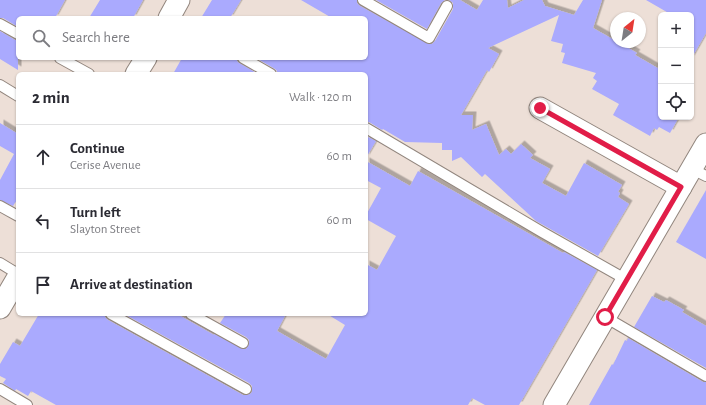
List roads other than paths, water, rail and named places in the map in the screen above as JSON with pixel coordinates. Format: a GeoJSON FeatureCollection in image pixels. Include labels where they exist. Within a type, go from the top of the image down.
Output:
{"type":"FeatureCollection","features":[{"type":"Feature","properties":{"kind":"street"},"geometry":{"type":"LineString","coordinates":[[137,72],[145,60]]}},
{"type":"Feature","properties":{"kind":"street"},"geometry":{"type":"LineString","coordinates":[[540,108],[681,187]]}},
{"type":"Feature","properties":{"kind":"street"},"geometry":{"type":"LineString","coordinates":[[554,405],[681,187],[699,172],[706,144]]}},
{"type":"Feature","properties":{"kind":"street"},"geometry":{"type":"LineString","coordinates":[[0,308],[16,280]]}},
{"type":"Feature","properties":{"kind":"lane"},"geometry":{"type":"LineString","coordinates":[[363,0],[429,38],[447,6]]}},
{"type":"Feature","properties":{"kind":"lane"},"geometry":{"type":"LineString","coordinates":[[0,24],[16,33]]}},
{"type":"Feature","properties":{"kind":"lane"},"geometry":{"type":"LineString","coordinates":[[64,60],[85,72]]}},
{"type":"Feature","properties":{"kind":"lane"},"geometry":{"type":"LineString","coordinates":[[246,60],[268,72]]}},
{"type":"Feature","properties":{"kind":"lane"},"geometry":{"type":"LineString","coordinates":[[0,86],[16,95]]}},
{"type":"Feature","properties":{"kind":"lane"},"geometry":{"type":"LineString","coordinates":[[368,129],[542,232],[627,280]]}},
{"type":"Feature","properties":{"kind":"lane"},"geometry":{"type":"LineString","coordinates":[[0,206],[16,215]]}},
{"type":"Feature","properties":{"kind":"lane"},"geometry":{"type":"LineString","coordinates":[[0,263],[16,273]]}},
{"type":"Feature","properties":{"kind":"lane"},"geometry":{"type":"LineString","coordinates":[[115,316],[246,389]]}},
{"type":"Feature","properties":{"kind":"lane"},"geometry":{"type":"LineString","coordinates":[[194,316],[243,344]]}},
{"type":"Feature","properties":{"kind":"lane"},"geometry":{"type":"LineString","coordinates":[[605,317],[706,376]]}},
{"type":"Feature","properties":{"kind":"lane"},"geometry":{"type":"LineString","coordinates":[[0,389],[27,405]]}}]}
